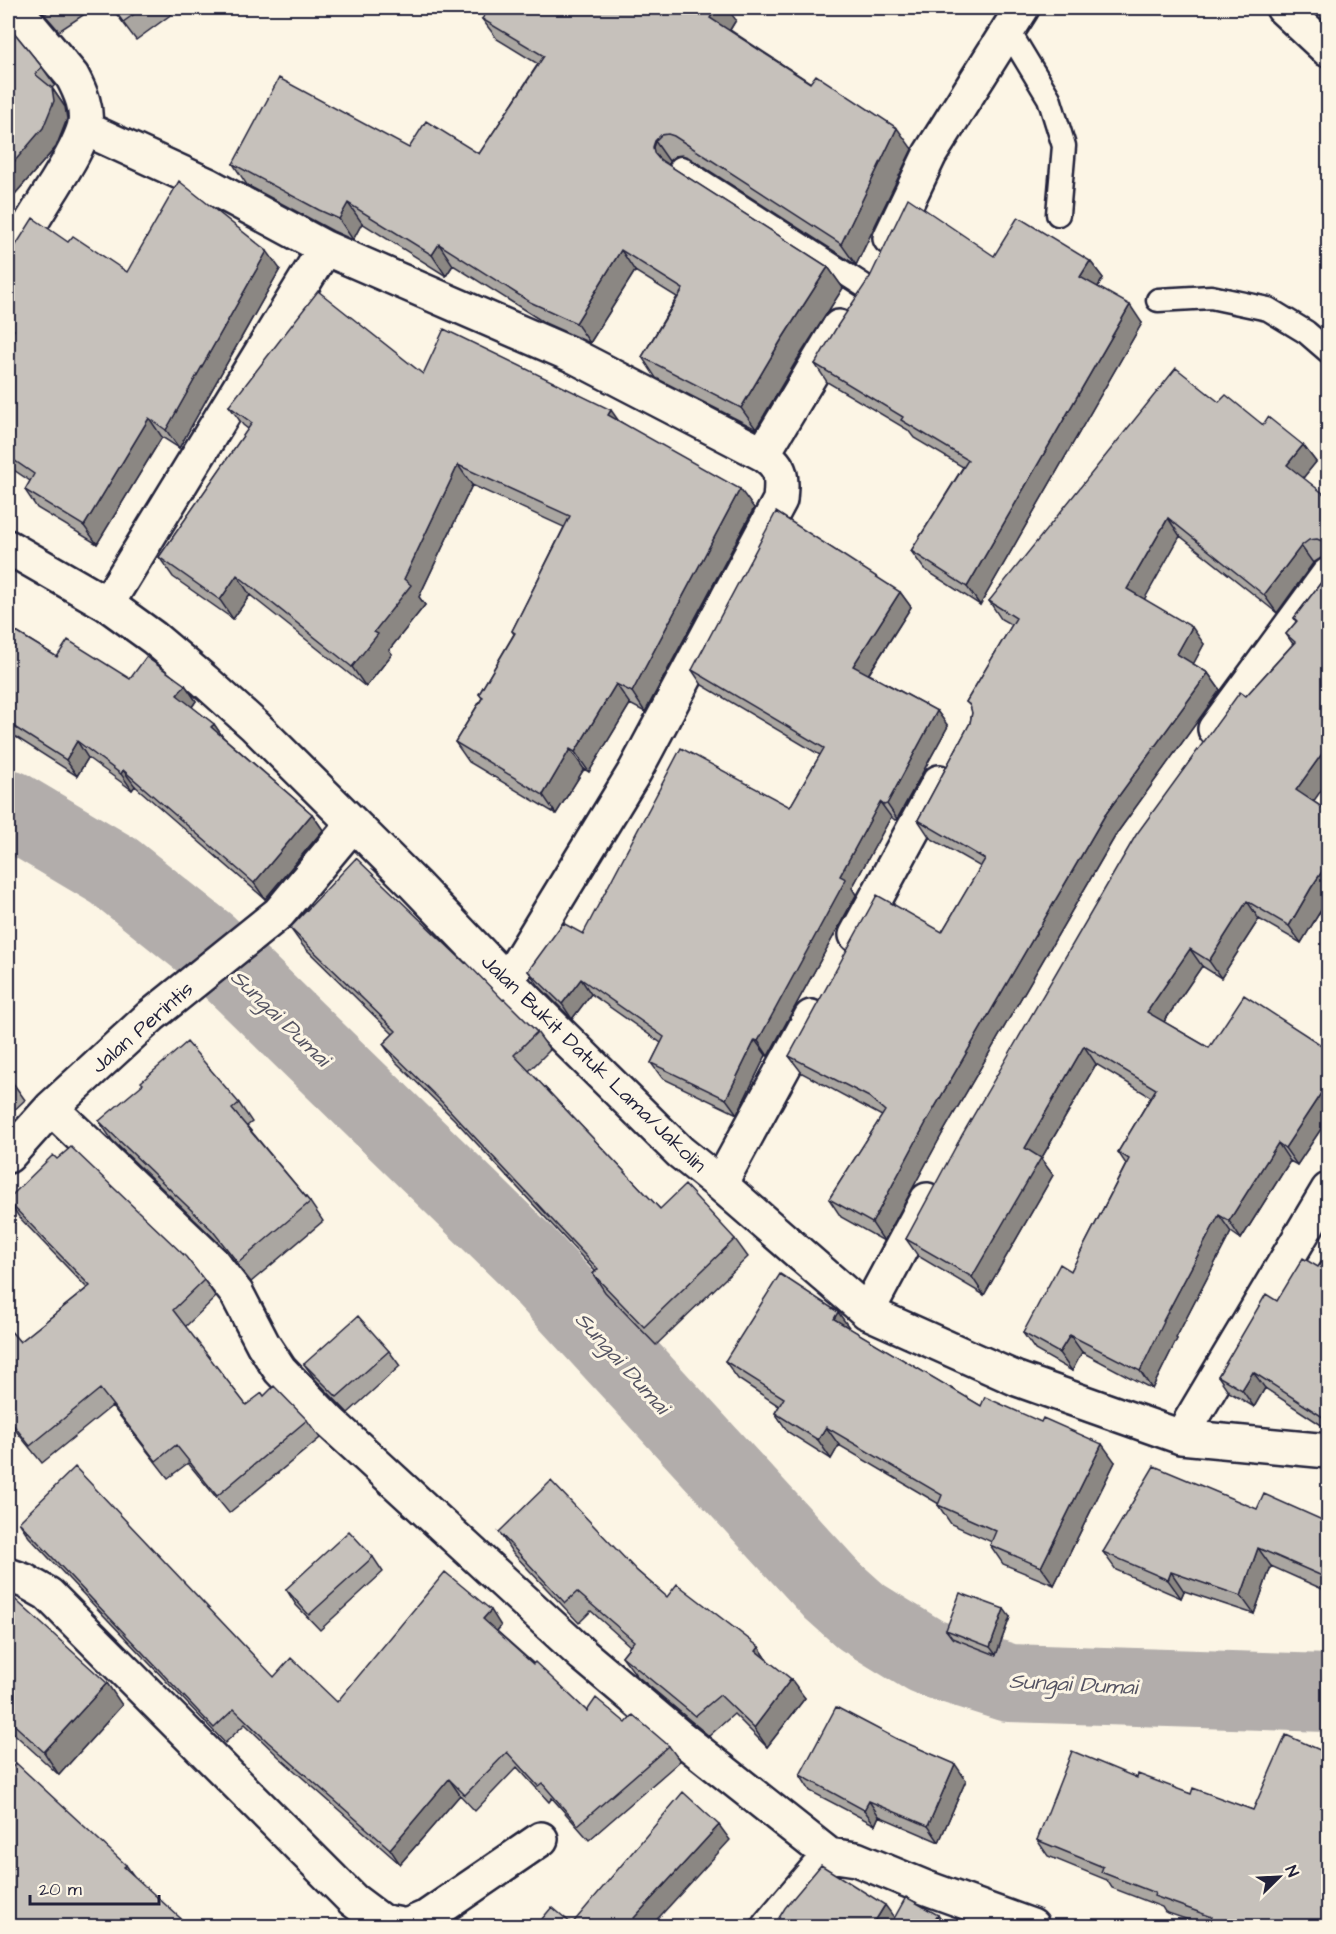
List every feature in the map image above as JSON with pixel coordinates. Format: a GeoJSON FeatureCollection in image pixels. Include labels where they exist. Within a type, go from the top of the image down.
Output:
{"type":"FeatureCollection","features":[{"type":"Feature","properties":{"kind":"street"},"geometry":{"type":"LineString","coordinates":[[8,261],[67,164],[84,128],[84,103],[79,88],[72,76],[15,8]]}},
{"type":"Feature","properties":{"kind":"street"},"geometry":{"type":"LineString","coordinates":[[1283,8],[1329,50]]}},
{"type":"Feature","properties":{"kind":"street"},"geometry":{"type":"LineString","coordinates":[[763,454],[835,333],[866,287],[930,154],[1015,19]]}},
{"type":"Feature","properties":{"kind":"street"},"geometry":{"type":"LineString","coordinates":[[84,128],[208,185],[325,248],[572,355],[763,454],[774,462],[779,471],[782,482],[780,500],[635,771],[507,981]]}},
{"type":"Feature","properties":{"kind":"street"},"geometry":{"type":"LineString","coordinates":[[107,604],[325,248]]}},
{"type":"Feature","properties":{"kind":"street","name":"Jalan Bukit Datuk Lama/Jakolin"},"geometry":{"type":"LineString","coordinates":[[8,547],[107,604],[154,638],[205,681],[255,726],[680,1152],[867,1312],[1017,1379],[1181,1437],[1329,1451]]}},
{"type":"Feature","properties":{"kind":"street"},"geometry":{"type":"LineString","coordinates":[[1195,757],[1329,575]]}},
{"type":"Feature","properties":{"kind":"street"},"geometry":{"type":"LineString","coordinates":[[843,958],[953,758]]}},
{"type":"Feature","properties":{"kind":"street","name":"Jalan Perintis"},"geometry":{"type":"LineString","coordinates":[[8,1156],[51,1108],[151,1016],[279,913],[353,824]]}},
{"type":"Feature","properties":{"kind":"street"},"geometry":{"type":"LineString","coordinates":[[720,1184],[826,989]]}},
{"type":"Feature","properties":{"kind":"street"},"geometry":{"type":"LineString","coordinates":[[51,1108],[212,1262],[237,1294],[263,1344],[280,1370],[330,1422],[582,1655],[680,1737],[829,1855],[856,1859],[924,1887],[1032,1926]]}},
{"type":"Feature","properties":{"kind":"street"},"geometry":{"type":"LineString","coordinates":[[867,1312],[942,1173]]}},
{"type":"Feature","properties":{"kind":"street"},"geometry":{"type":"LineString","coordinates":[[1181,1437],[1329,1190]]}},
{"type":"Feature","properties":{"kind":"street"},"geometry":{"type":"LineString","coordinates":[[8,1575],[25,1581],[48,1594],[353,1900],[381,1921],[406,1926],[427,1917],[541,1839]]}},
{"type":"Feature","properties":{"kind":"street"},"geometry":{"type":"LineString","coordinates":[[769,1926],[829,1855]]}},
{"type":"Feature","properties":{"kind":"lane"},"geometry":{"type":"LineString","coordinates":[[1015,19],[1049,98],[1064,146],[1058,214]]}},
{"type":"Feature","properties":{"kind":"lane"},"geometry":{"type":"LineString","coordinates":[[681,168],[866,287]]}},
{"type":"Feature","properties":{"kind":"lane"},"geometry":{"type":"LineString","coordinates":[[1158,300],[1211,297],[1269,309],[1306,332],[1329,351]]}},
{"type":"Feature","properties":{"kind":"building"},"geometry":{"type":"Polygon","coordinates":[[[42,8],[54,8],[46,13],[42,8]]]}},
{"type":"Feature","properties":{"kind":"building"},"geometry":{"type":"Polygon","coordinates":[[[113,8],[143,8],[123,22],[113,8]]]}},
{"type":"Feature","properties":{"kind":"building"},"geometry":{"type":"Polygon","coordinates":[[[489,8],[716,8],[710,18],[810,83],[816,75],[897,128],[841,244],[674,136],[661,135],[655,141],[654,153],[659,159],[828,267],[741,408],[642,357],[683,289],[621,250],[576,323],[530,302],[439,244],[432,255],[348,203],[339,219],[233,164],[279,78],[409,148],[426,121],[479,154],[544,56],[482,19],[489,8]]]}},
{"type":"Feature","properties":{"kind":"building"},"geometry":{"type":"Polygon","coordinates":[[[8,25],[42,67],[35,74],[52,88],[54,101],[43,128],[8,169],[8,25]]]}},
{"type":"Feature","properties":{"kind":"building"},"geometry":{"type":"Polygon","coordinates":[[[179,181],[267,251],[166,430],[149,418],[84,526],[25,490],[34,474],[8,456],[8,340],[14,330],[8,325],[8,256],[33,218],[68,242],[73,236],[127,272],[179,181]]]}},
{"type":"Feature","properties":{"kind":"building"},"geometry":{"type":"Polygon","coordinates":[[[908,198],[994,256],[1018,217],[1090,261],[1080,277],[1130,305],[967,587],[911,551],[968,460],[901,420],[903,417],[815,364],[870,277],[908,198]]]}},
{"type":"Feature","properties":{"kind":"building"},"geometry":{"type":"Polygon","coordinates":[[[318,291],[423,374],[444,329],[611,410],[608,415],[740,489],[632,692],[616,684],[575,752],[570,749],[543,795],[455,742],[483,697],[479,694],[515,633],[512,631],[570,516],[458,465],[404,579],[411,585],[374,632],[378,634],[352,667],[237,575],[220,600],[159,557],[252,423],[229,406],[318,291]]]}},
{"type":"Feature","properties":{"kind":"building"},"geometry":{"type":"Polygon","coordinates":[[[1176,368],[1219,402],[1226,395],[1263,425],[1268,417],[1303,445],[1287,465],[1329,498],[1329,544],[1317,539],[1309,540],[1301,546],[1264,595],[1168,518],[1127,589],[1192,627],[1177,654],[1208,673],[1105,815],[929,1117],[872,1223],[829,1199],[885,1111],[869,1097],[789,1056],[877,895],[942,932],[985,859],[918,820],[970,723],[972,713],[970,705],[966,702],[1016,618],[989,601],[1176,368]]]}},
{"type":"Feature","properties":{"kind":"building"},"geometry":{"type":"Polygon","coordinates":[[[776,512],[900,592],[853,666],[937,711],[887,804],[880,802],[840,876],[846,879],[758,1041],[755,1040],[726,1099],[651,1063],[664,1037],[581,979],[562,1004],[528,971],[563,923],[583,934],[681,748],[790,807],[824,748],[692,670],[776,512]]]}},
{"type":"Feature","properties":{"kind":"building"},"geometry":{"type":"Polygon","coordinates":[[[1329,572],[1329,744],[1296,790],[1329,812],[1329,861],[1289,926],[1247,901],[1209,961],[1190,949],[1147,1012],[1209,1048],[1244,995],[1329,1050],[1329,1081],[1285,1148],[1278,1143],[1229,1221],[1219,1215],[1163,1321],[1140,1371],[1070,1335],[1059,1353],[1023,1333],[1060,1264],[1071,1271],[1129,1159],[1118,1152],[1156,1089],[1084,1046],[1025,1148],[1041,1158],[972,1277],[906,1239],[962,1135],[1136,835],[1240,692],[1246,696],[1295,642],[1286,634],[1297,621],[1294,618],[1329,572]]]}},
{"type":"Feature","properties":{"kind":"building"},"geometry":{"type":"Polygon","coordinates":[[[8,627],[57,657],[68,640],[130,679],[146,657],[185,685],[177,695],[214,724],[211,727],[312,814],[254,883],[123,770],[121,774],[77,741],[66,760],[8,723],[8,627]]]}},
{"type":"Feature","properties":{"kind":"building"},"geometry":{"type":"Polygon","coordinates":[[[356,858],[537,1032],[514,1055],[660,1209],[685,1185],[735,1239],[644,1327],[593,1274],[598,1269],[441,1101],[383,1044],[396,1031],[290,928],[356,858]]]}},
{"type":"Feature","properties":{"kind":"building"},"geometry":{"type":"Polygon","coordinates":[[[187,1042],[239,1103],[232,1109],[310,1202],[238,1263],[212,1230],[99,1121],[143,1084],[141,1082],[187,1042]]]}},
{"type":"Feature","properties":{"kind":"building"},"geometry":{"type":"Polygon","coordinates":[[[71,1147],[186,1257],[204,1280],[173,1310],[246,1405],[262,1393],[264,1396],[274,1386],[307,1420],[217,1496],[176,1445],[156,1461],[100,1389],[30,1446],[8,1418],[8,1328],[20,1342],[90,1286],[8,1201],[53,1155],[57,1159],[71,1147]]]}},
{"type":"Feature","properties":{"kind":"building"},"geometry":{"type":"Polygon","coordinates":[[[1329,1251],[1329,1421],[1253,1372],[1242,1390],[1218,1376],[1266,1294],[1277,1301],[1303,1258],[1318,1267],[1329,1251]]]}},
{"type":"Feature","properties":{"kind":"building"},"geometry":{"type":"Polygon","coordinates":[[[780,1274],[838,1312],[834,1319],[981,1406],[985,1397],[1041,1422],[1043,1418],[1102,1444],[1041,1567],[990,1545],[996,1531],[938,1505],[942,1495],[826,1427],[818,1440],[775,1413],[784,1398],[725,1361],[780,1274]]]}},
{"type":"Feature","properties":{"kind":"building"},"geometry":{"type":"Polygon","coordinates":[[[358,1316],[389,1351],[337,1397],[304,1364],[358,1316]]]}},
{"type":"Feature","properties":{"kind":"building"},"geometry":{"type":"Polygon","coordinates":[[[1154,1466],[1257,1509],[1264,1494],[1329,1523],[1329,1579],[1258,1548],[1241,1596],[1171,1572],[1168,1580],[1103,1552],[1154,1466]]]}},
{"type":"Feature","properties":{"kind":"building"},"geometry":{"type":"Polygon","coordinates":[[[75,1467],[274,1677],[291,1658],[337,1702],[445,1572],[491,1610],[483,1619],[533,1664],[535,1662],[587,1711],[596,1698],[626,1723],[633,1715],[669,1746],[578,1825],[542,1783],[538,1786],[507,1752],[465,1795],[449,1779],[390,1849],[268,1742],[234,1709],[214,1728],[19,1522],[75,1467]]]}},
{"type":"Feature","properties":{"kind":"building"},"geometry":{"type":"Polygon","coordinates":[[[551,1481],[637,1571],[667,1597],[677,1584],[759,1647],[756,1651],[791,1679],[754,1728],[720,1695],[695,1716],[622,1656],[634,1641],[577,1592],[565,1603],[499,1532],[551,1481]]]}},
{"type":"Feature","properties":{"kind":"building"},"geometry":{"type":"Polygon","coordinates":[[[349,1531],[373,1557],[309,1615],[286,1589],[349,1531]]]}},
{"type":"Feature","properties":{"kind":"building"},"geometry":{"type":"Polygon","coordinates":[[[8,1593],[107,1683],[44,1752],[8,1719],[8,1593]]]}},
{"type":"Feature","properties":{"kind":"building"},"geometry":{"type":"Polygon","coordinates":[[[960,1593],[1004,1609],[990,1647],[946,1630],[960,1593]]]}},
{"type":"Feature","properties":{"kind":"building"},"geometry":{"type":"Polygon","coordinates":[[[836,1707],[897,1739],[955,1764],[928,1826],[869,1801],[864,1810],[800,1775],[836,1707]]]}},
{"type":"Feature","properties":{"kind":"building"},"geometry":{"type":"Polygon","coordinates":[[[1286,1735],[1329,1754],[1329,1926],[1208,1926],[1212,1917],[1154,1896],[1155,1893],[1101,1872],[1103,1867],[1037,1840],[1072,1751],[1137,1778],[1138,1774],[1191,1794],[1193,1788],[1253,1810],[1286,1735]]]}},
{"type":"Feature","properties":{"kind":"building"},"geometry":{"type":"Polygon","coordinates":[[[16,1763],[189,1926],[8,1926],[8,1772],[16,1763]]]}},
{"type":"Feature","properties":{"kind":"building"},"geometry":{"type":"Polygon","coordinates":[[[683,1792],[719,1825],[633,1919],[636,1921],[632,1926],[536,1926],[552,1907],[572,1924],[683,1792]]]}},
{"type":"Feature","properties":{"kind":"building"},"geometry":{"type":"Polygon","coordinates":[[[821,1865],[885,1905],[872,1926],[774,1926],[785,1908],[821,1865]]]}},
{"type":"Feature","properties":{"kind":"building"},"geometry":{"type":"Polygon","coordinates":[[[906,1897],[938,1915],[931,1926],[890,1926],[906,1897]]]}},
{"type":"Feature","properties":{"kind":"waterway","name":"Sungai Dumai"},"geometry":{"type":"LineString","coordinates":[[8,808],[114,871],[207,945],[525,1255],[833,1591],[862,1617],[927,1657],[1009,1683],[1328,1693]]}}]}
